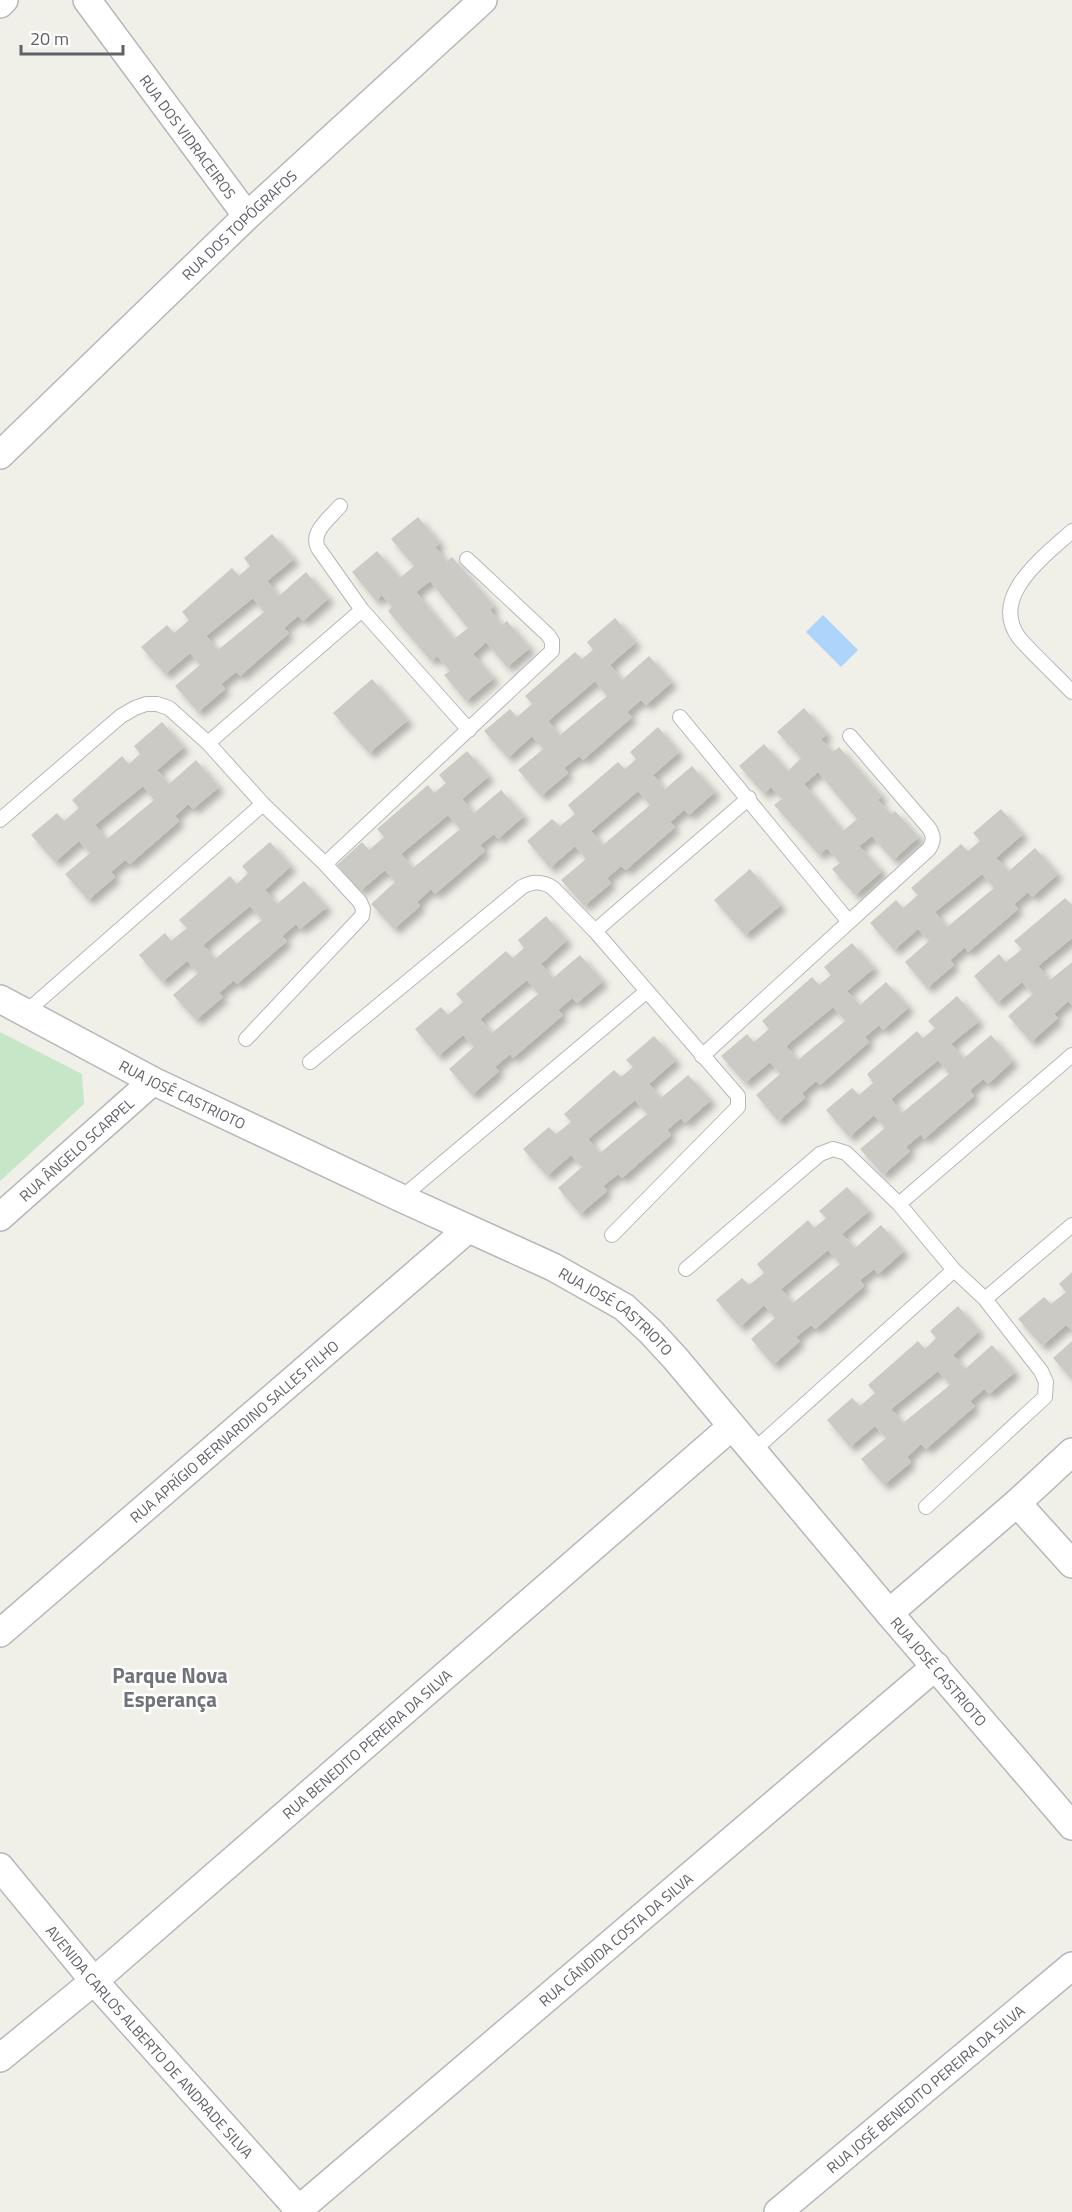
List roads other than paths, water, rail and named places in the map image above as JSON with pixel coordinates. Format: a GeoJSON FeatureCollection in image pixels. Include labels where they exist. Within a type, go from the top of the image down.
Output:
{"type":"FeatureCollection","features":[{"type":"Feature","properties":{"kind":"street"},"geometry":{"type":"LineString","coordinates":[[0,4],[4,0]]}},
{"type":"Feature","properties":{"kind":"street","name":"RUA DOS VIDRACEIROS"},"geometry":{"type":"LineString","coordinates":[[87,0],[246,216]]}},
{"type":"Feature","properties":{"kind":"street","name":"RUA DOS TOPÓGRAFOS"},"geometry":{"type":"LineString","coordinates":[[0,455],[246,216],[483,0]]}},
{"type":"Feature","properties":{"kind":"street","name":"RUA JOSÉ CASTRIOTO"},"geometry":{"type":"LineString","coordinates":[[0,999],[153,1081],[553,1267],[624,1307],[675,1358],[731,1427],[1072,1826]]}},
{"type":"Feature","properties":{"kind":"street","name":"RUA ÂNGELO SCARPEL"},"geometry":{"type":"LineString","coordinates":[[0,1217],[153,1081]]}},
{"type":"Feature","properties":{"kind":"street","name":"RUA APRÍGIO BERNARDINO SALLES FILHO"},"geometry":{"type":"LineString","coordinates":[[0,1633],[468,1228]]}},
{"type":"Feature","properties":{"kind":"street","name":"RUA BENEDITO PEREIRA DA SILVA"},"geometry":{"type":"LineString","coordinates":[[0,2058],[94,1981],[731,1427]]}},
{"type":"Feature","properties":{"kind":"street"},"geometry":{"type":"LineString","coordinates":[[889,1613],[1017,1503],[1072,1452]]}},
{"type":"Feature","properties":{"kind":"street"},"geometry":{"type":"LineString","coordinates":[[1017,1503],[1072,1564]]}},
{"type":"Feature","properties":{"kind":"street","name":"RUA CÂNDIDA COSTA DA SILVA"},"geometry":{"type":"LineString","coordinates":[[299,2211],[936,1666]]}},
{"type":"Feature","properties":{"kind":"street","name":"AVENIDA CARLOS ALBERTO DE ANDRADE SILVA"},"geometry":{"type":"LineString","coordinates":[[0,1867],[94,1981],[299,2211]]}},
{"type":"Feature","properties":{"kind":"street","name":"RUA JOSÉ BENEDITO PEREIRA DA SILVA"},"geometry":{"type":"LineString","coordinates":[[778,2212],[1072,1966]]}},
{"type":"Feature","properties":{"kind":"lane"},"geometry":{"type":"LineString","coordinates":[[340,506],[316,533],[315,542],[362,610],[469,730]]}},
{"type":"Feature","properties":{"kind":"lane"},"geometry":{"type":"LineString","coordinates":[[1072,531],[1029,572],[1016,588],[1009,609],[1011,622],[1019,637],[1072,692]]}},
{"type":"Feature","properties":{"kind":"lane"},"geometry":{"type":"LineString","coordinates":[[325,864],[546,658],[553,647],[548,635],[467,559]]}},
{"type":"Feature","properties":{"kind":"lane"},"geometry":{"type":"LineString","coordinates":[[208,743],[362,610]]}},
{"type":"Feature","properties":{"kind":"lane"},"geometry":{"type":"LineString","coordinates":[[0,820],[121,716],[147,704],[169,708],[208,743],[263,804],[325,864],[360,902],[363,909],[362,916],[246,1040]]}},
{"type":"Feature","properties":{"kind":"lane"},"geometry":{"type":"LineString","coordinates":[[680,717],[849,921]]}},
{"type":"Feature","properties":{"kind":"lane"},"geometry":{"type":"LineString","coordinates":[[702,1056],[929,849],[933,839],[929,828],[850,736]]}},
{"type":"Feature","properties":{"kind":"lane"},"geometry":{"type":"LineString","coordinates":[[596,931],[749,798]]}},
{"type":"Feature","properties":{"kind":"lane"},"geometry":{"type":"LineString","coordinates":[[26,1012],[263,804]]}},
{"type":"Feature","properties":{"kind":"lane"},"geometry":{"type":"LineString","coordinates":[[310,1062],[522,887],[530,883],[546,883],[596,931],[738,1096],[738,1107],[612,1235]]}},
{"type":"Feature","properties":{"kind":"lane"},"geometry":{"type":"LineString","coordinates":[[401,1198],[647,991]]}},
{"type":"Feature","properties":{"kind":"lane"},"geometry":{"type":"LineString","coordinates":[[899,1204],[1072,1055]]}},
{"type":"Feature","properties":{"kind":"lane"},"geometry":{"type":"LineString","coordinates":[[686,1269],[820,1154],[833,1149],[846,1153],[899,1204],[954,1270],[985,1299],[1047,1382],[1045,1397],[926,1507]]}},
{"type":"Feature","properties":{"kind":"lane"},"geometry":{"type":"LineString","coordinates":[[985,1299],[1072,1225]]}},
{"type":"Feature","properties":{"kind":"lane"},"geometry":{"type":"LineString","coordinates":[[753,1452],[954,1270]]}},
{"type":"Feature","properties":{"kind":"water"},"geometry":{"type":"Polygon","coordinates":[[[823,615],[858,650],[841,667],[806,632],[823,615]]]}},
{"type":"Feature","properties":{"kind":"district","name":"Parque Nova Esperança"},"geometry":{"type":"Point","coordinates":[170,1687]}}]}
